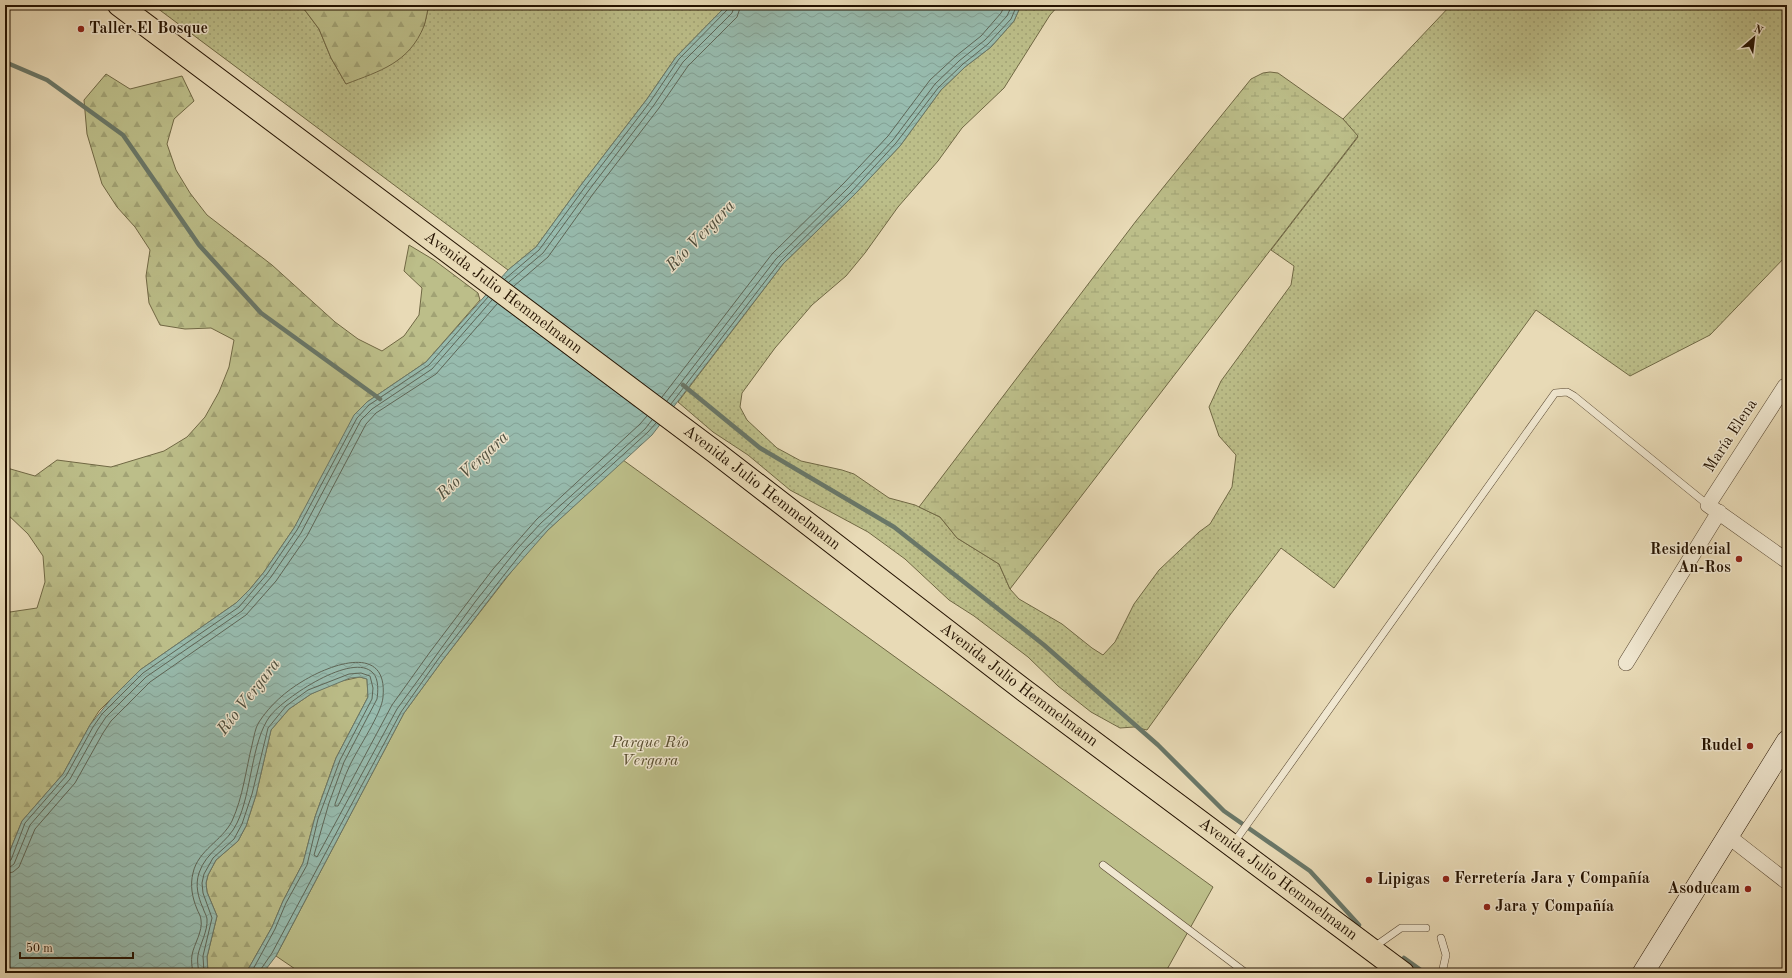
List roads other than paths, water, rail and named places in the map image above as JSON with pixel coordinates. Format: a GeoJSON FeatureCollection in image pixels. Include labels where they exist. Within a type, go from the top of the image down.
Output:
{"type":"FeatureCollection","features":[{"type":"Feature","properties":{"kind":"highway","name":"Avenida Julio Hemmelmann"},"geometry":{"type":"LineString","coordinates":[[119,5],[715,452],[1025,691],[1403,973]]}},
{"type":"Feature","properties":{"kind":"main road"},"geometry":{"type":"LineString","coordinates":[[1643,973],[1787,741]]}},
{"type":"Feature","properties":{"kind":"street","name":"María Elena"},"geometry":{"type":"LineString","coordinates":[[1626,663],[1713,508],[1785,386]]}},
{"type":"Feature","properties":{"kind":"street"},"geometry":{"type":"LineString","coordinates":[[1713,508],[1787,561]]}},
{"type":"Feature","properties":{"kind":"street"},"geometry":{"type":"LineString","coordinates":[[1728,836],[1787,882]]}},
{"type":"Feature","properties":{"kind":"lane"},"geometry":{"type":"LineString","coordinates":[[1232,846],[1555,393],[1567,392],[1574,396],[1713,508]]}},
{"type":"Feature","properties":{"kind":"lane"},"geometry":{"type":"LineString","coordinates":[[1103,865],[1246,973]]}},
{"type":"Feature","properties":{"kind":"lane"},"geometry":{"type":"LineString","coordinates":[[1372,949],[1401,928],[1426,928]]}},
{"type":"Feature","properties":{"kind":"lane"},"geometry":{"type":"LineString","coordinates":[[1441,938],[1446,955],[1442,973]]}},
{"type":"Feature","properties":{"kind":"water","name":"Río Vergara"},"geometry":{"type":"Polygon","coordinates":[[[727,5],[1021,5],[1014,21],[991,47],[965,67],[941,90],[900,146],[855,194],[783,264],[652,435],[548,530],[505,579],[404,713],[276,956],[263,973],[246,973],[272,927],[283,901],[303,863],[315,817],[336,758],[368,697],[367,679],[360,677],[350,678],[311,694],[289,709],[271,730],[256,795],[246,826],[238,841],[216,860],[208,875],[206,883],[207,892],[217,916],[207,957],[208,973],[5,973],[5,863],[22,821],[63,774],[90,725],[111,699],[140,670],[236,603],[250,589],[264,572],[294,528],[354,415],[367,402],[426,362],[508,270],[536,247],[647,99],[676,57],[727,5]]]}},
{"type":"Feature","properties":{"kind":"waterway"},"geometry":{"type":"LineString","coordinates":[[5,62],[47,80],[123,135],[199,245],[261,313],[380,399]]}},
{"type":"Feature","properties":{"kind":"waterway"},"geometry":{"type":"LineString","coordinates":[[683,385],[760,448],[894,527],[1044,645],[1158,745],[1224,811],[1310,871],[1359,925]]}},
{"type":"Feature","properties":{"kind":"waterway"},"geometry":{"type":"LineString","coordinates":[[1404,958],[1425,973]]}},
{"type":"Feature","properties":{"kind":"place","name":"Taller El Bosque"},"geometry":{"type":"Point","coordinates":[81,29]}},
{"type":"Feature","properties":{"kind":"place","name":"Residencial An-Ros"},"geometry":{"type":"Point","coordinates":[1739,559]}},
{"type":"Feature","properties":{"kind":"place","name":"Rudel"},"geometry":{"type":"Point","coordinates":[1750,746]}},
{"type":"Feature","properties":{"kind":"place","name":"Ferretería Jara y Compañía"},"geometry":{"type":"Point","coordinates":[1446,879]}},
{"type":"Feature","properties":{"kind":"place","name":"Lipigas"},"geometry":{"type":"Point","coordinates":[1369,880]}},
{"type":"Feature","properties":{"kind":"place","name":"Asoducam"},"geometry":{"type":"Point","coordinates":[1748,889]}},
{"type":"Feature","properties":{"kind":"place","name":"Jara y Compañía"},"geometry":{"type":"Point","coordinates":[1487,907]}},
{"type":"Feature","properties":{"kind":"park label","name":"Parque Río Vergara"},"geometry":{"type":"Point","coordinates":[650,752]}}]}
